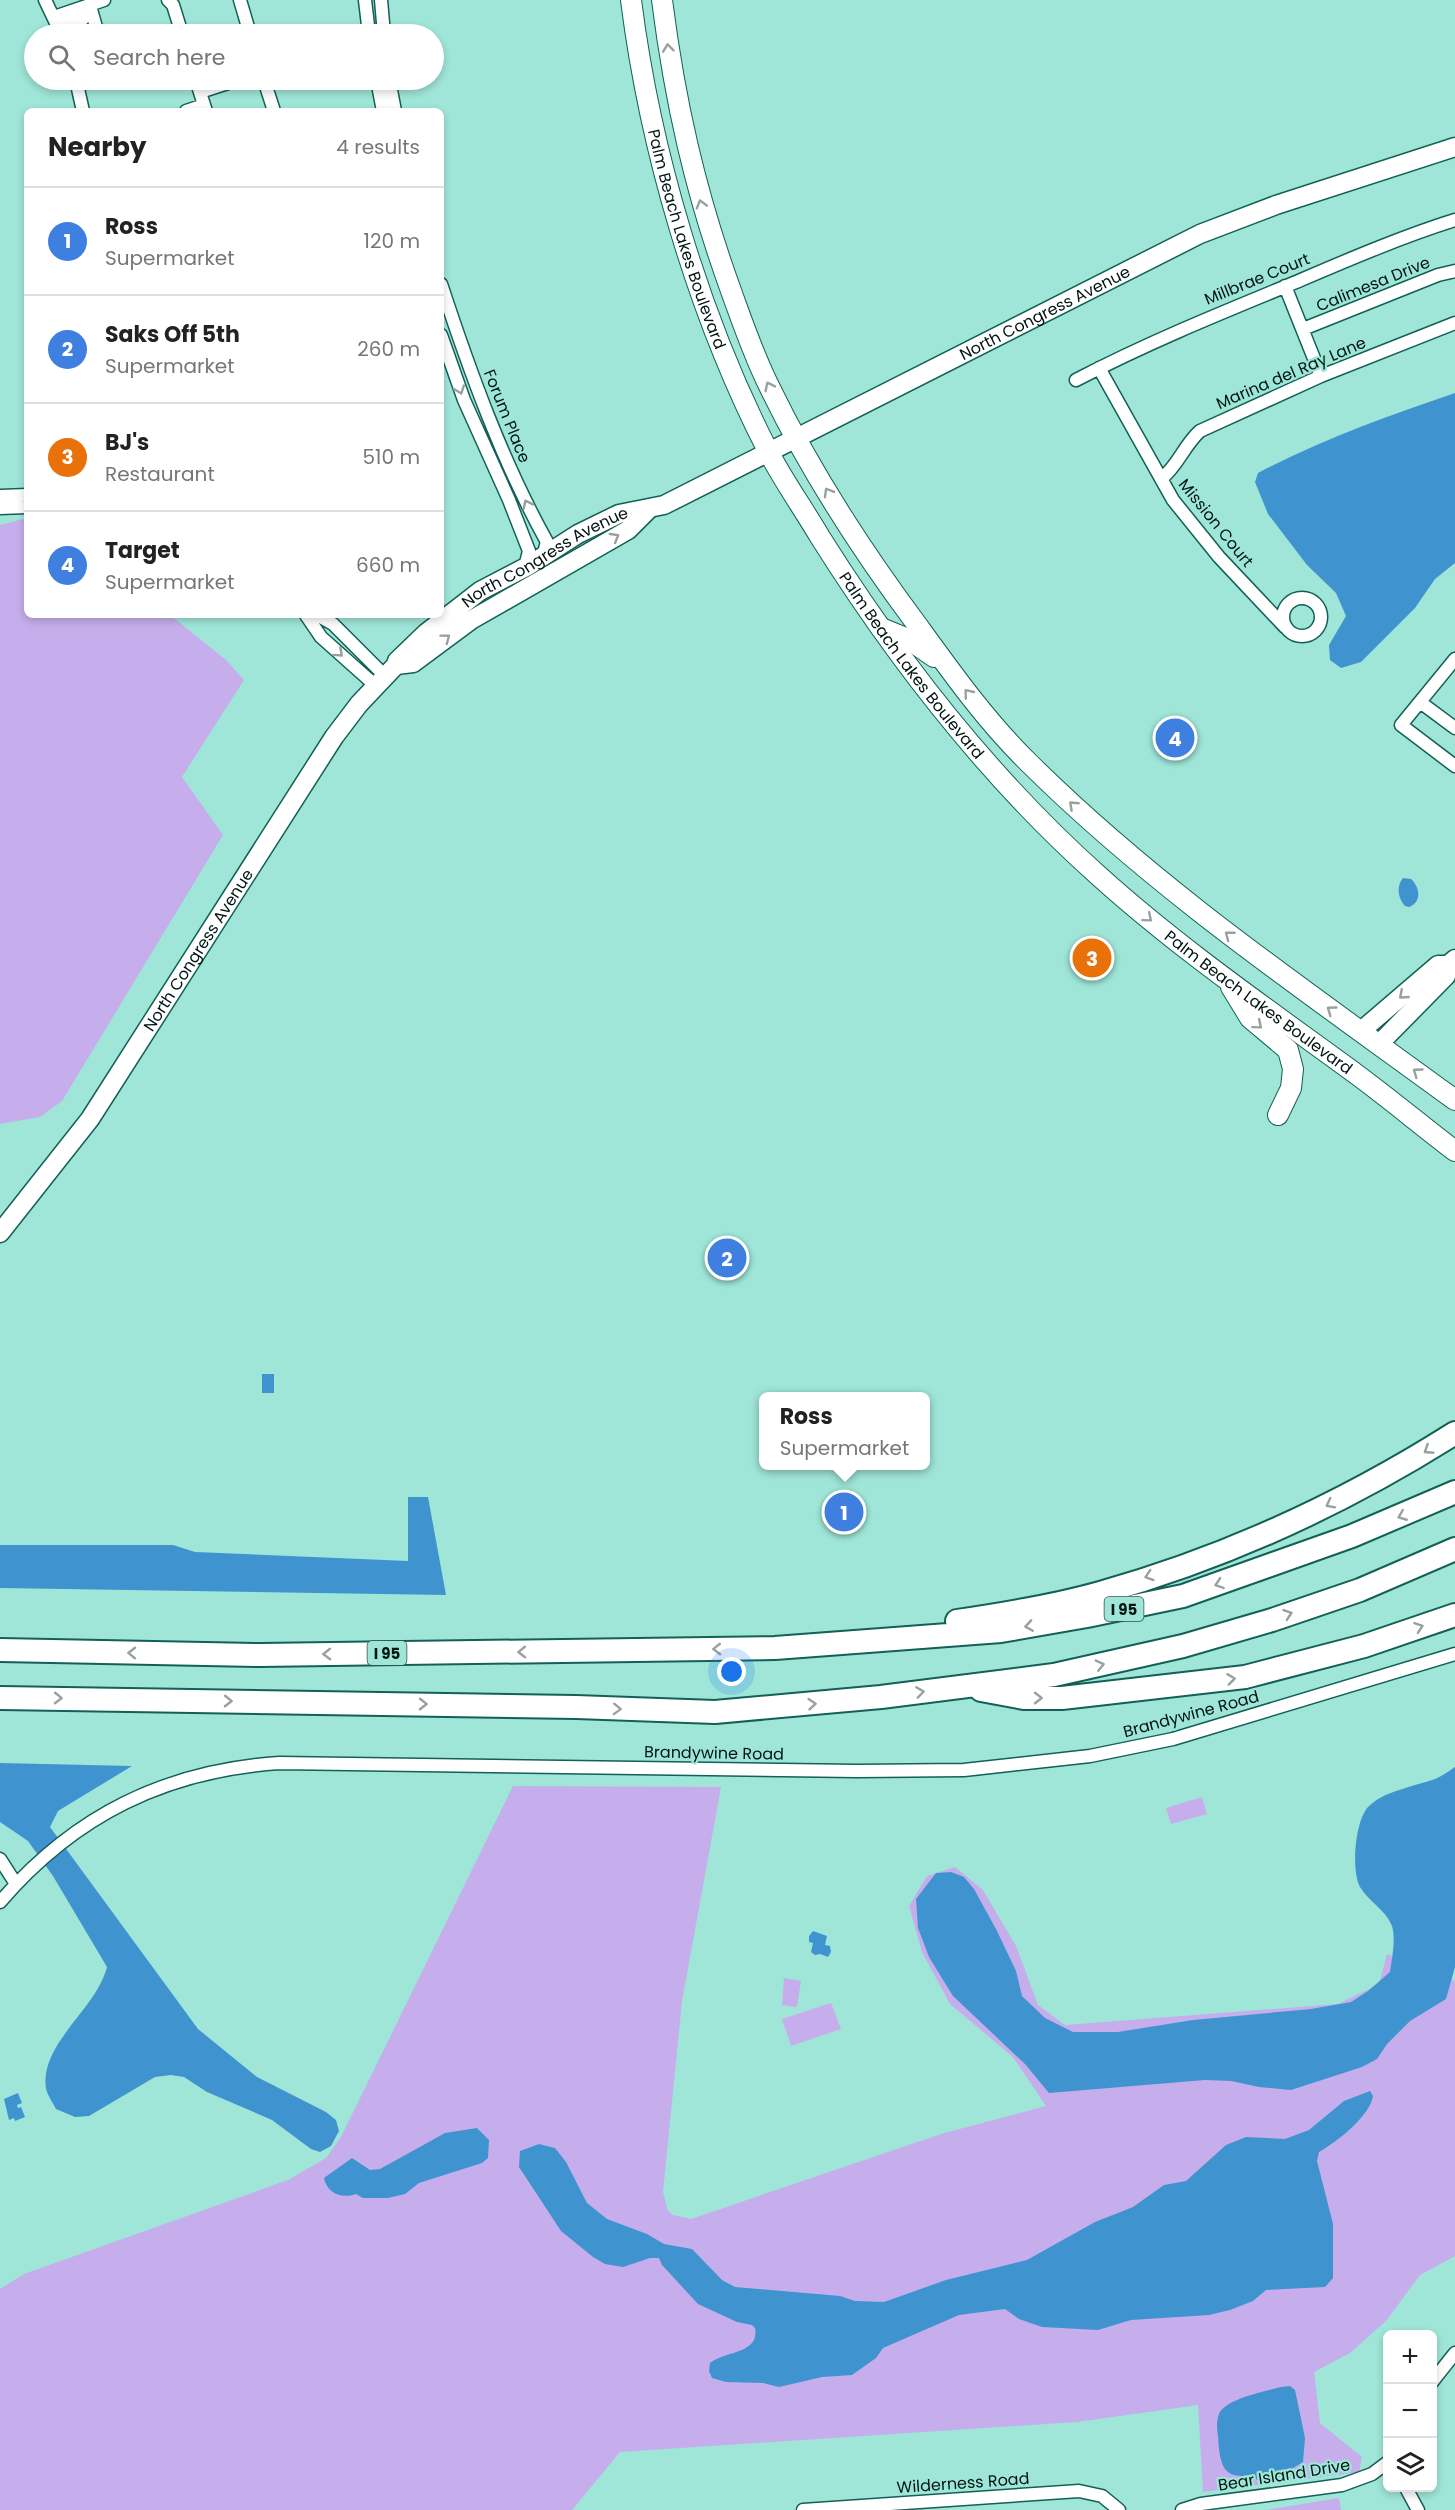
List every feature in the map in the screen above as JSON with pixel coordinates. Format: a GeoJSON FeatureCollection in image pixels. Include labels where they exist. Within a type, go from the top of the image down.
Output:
{"type":"FeatureCollection","features":[{"type":"Feature","properties":{"kind":"highway"},"geometry":{"type":"LineString","coordinates":[[775,1648],[992,1616],[1100,1593],[1222,1552],[1318,1510],[1401,1467],[1455,1432]]}},
{"type":"Feature","properties":{"kind":"highway","name":"I 95"},"geometry":{"type":"LineString","coordinates":[[0,1650],[260,1655],[775,1648],[1001,1631],[1087,1617],[1183,1596],[1352,1536],[1455,1492]]}},
{"type":"Feature","properties":{"kind":"highway"},"geometry":{"type":"LineString","coordinates":[[0,1698],[576,1707],[715,1712],[881,1697],[1054,1675],[1183,1646],[1272,1620],[1360,1590],[1455,1549]]}},
{"type":"Feature","properties":{"kind":"highway"},"geometry":{"type":"LineString","coordinates":[[959,1686],[1024,1698],[1062,1698],[1245,1677],[1364,1646],[1455,1615]]}},
{"type":"Feature","properties":{"kind":"main road","name":"Palm Beach Lakes Boulevard"},"geometry":{"type":"LineString","coordinates":[[631,0],[641,75],[652,126],[684,238],[724,353],[769,452],[846,578],[881,628],[956,726],[1001,777],[1103,881],[1176,941],[1455,1151]]}},
{"type":"Feature","properties":{"kind":"main road","name":"Palm Beach Lakes Boulevard"},"geometry":{"type":"LineString","coordinates":[[662,0],[669,57],[684,137],[709,231],[750,345],[797,438],[871,561],[950,670],[1026,761],[1101,831],[1235,939],[1455,1100]]}},
{"type":"Feature","properties":{"kind":"main road"},"geometry":{"type":"LineString","coordinates":[[881,628],[924,648],[950,670]]}},
{"type":"Feature","properties":{"kind":"main road"},"geometry":{"type":"LineString","coordinates":[[1225,978],[1250,1018],[1288,1050],[1293,1069],[1291,1088],[1278,1115]]}},
{"type":"Feature","properties":{"kind":"street"},"geometry":{"type":"LineString","coordinates":[[54,18],[104,0]]}},
{"type":"Feature","properties":{"kind":"street"},"geometry":{"type":"LineString","coordinates":[[168,0],[173,5],[179,24]]}},
{"type":"Feature","properties":{"kind":"street"},"geometry":{"type":"LineString","coordinates":[[240,0],[247,24]]}},
{"type":"Feature","properties":{"kind":"street"},"geometry":{"type":"LineString","coordinates":[[365,0],[368,24]]}},
{"type":"Feature","properties":{"kind":"street"},"geometry":{"type":"LineString","coordinates":[[381,0],[383,24]]}},
{"type":"Feature","properties":{"kind":"street"},"geometry":{"type":"LineString","coordinates":[[90,6],[95,24]]}},
{"type":"Feature","properties":{"kind":"street"},"geometry":{"type":"LineString","coordinates":[[78,90],[82,108]]}},
{"type":"Feature","properties":{"kind":"street"},"geometry":{"type":"LineString","coordinates":[[199,90],[205,108]]}},
{"type":"Feature","properties":{"kind":"street"},"geometry":{"type":"LineString","coordinates":[[267,90],[273,108]]}},
{"type":"Feature","properties":{"kind":"street"},"geometry":{"type":"LineString","coordinates":[[378,90],[382,108]]}},
{"type":"Feature","properties":{"kind":"street"},"geometry":{"type":"LineString","coordinates":[[390,90],[394,108]]}},
{"type":"Feature","properties":{"kind":"street","name":"North Congress Avenue"},"geometry":{"type":"LineString","coordinates":[[444,614],[578,534],[619,514],[664,505],[1200,234],[1276,206],[1455,147]]}},
{"type":"Feature","properties":{"kind":"street","name":"Millbrae Court"},"geometry":{"type":"LineString","coordinates":[[1076,380],[1188,326],[1380,246],[1455,220]]}},
{"type":"Feature","properties":{"kind":"street","name":"Calimesa Drive"},"geometry":{"type":"LineString","coordinates":[[1303,329],[1438,275],[1455,271]]}},
{"type":"Feature","properties":{"kind":"street"},"geometry":{"type":"LineString","coordinates":[[1285,286],[1321,376]]}},
{"type":"Feature","properties":{"kind":"street","name":"Forum Place"},"geometry":{"type":"LineString","coordinates":[[444,292],[493,428],[522,494],[547,542],[543,556]]}},
{"type":"Feature","properties":{"kind":"street","name":"Marina del Ray Lane"},"geometry":{"type":"LineString","coordinates":[[1161,479],[1171,472],[1190,440],[1200,431],[1321,376],[1455,323]]}},
{"type":"Feature","properties":{"kind":"street","name":"Forum Place"},"geometry":{"type":"LineString","coordinates":[[444,343],[464,400],[529,551],[525,567]]}},
{"type":"Feature","properties":{"kind":"street","name":"Mission Court"},"geometry":{"type":"LineString","coordinates":[[1098,368],[1173,500],[1219,557],[1285,627]]}},
{"type":"Feature","properties":{"kind":"street"},"geometry":{"type":"LineString","coordinates":[[0,490],[24,489]]}},
{"type":"Feature","properties":{"kind":"street"},"geometry":{"type":"LineString","coordinates":[[0,496],[24,495]]}},
{"type":"Feature","properties":{"kind":"street"},"geometry":{"type":"LineString","coordinates":[[0,508],[24,507]]}},
{"type":"Feature","properties":{"kind":"street","name":"North Congress Avenue"},"geometry":{"type":"LineString","coordinates":[[386,676],[413,663],[471,620],[628,530],[648,510]]}},
{"type":"Feature","properties":{"kind":"street"},"geometry":{"type":"LineString","coordinates":[[530,586],[540,572],[543,556]]}},
{"type":"Feature","properties":{"kind":"street"},"geometry":{"type":"LineString","coordinates":[[308,618],[321,637],[386,676]]}},
{"type":"Feature","properties":{"kind":"street"},"geometry":{"type":"LineString","coordinates":[[322,618],[333,624],[386,676]]}},
{"type":"Feature","properties":{"kind":"street","name":"North Congress Avenue"},"geometry":{"type":"LineString","coordinates":[[0,1233],[90,1119],[334,737],[397,660],[433,621]]}},
{"type":"Feature","properties":{"kind":"street"},"geometry":{"type":"LineString","coordinates":[[1455,659],[1401,725],[1455,766]]}},
{"type":"Feature","properties":{"kind":"street"},"geometry":{"type":"LineString","coordinates":[[1420,702],[1455,728]]}},
{"type":"Feature","properties":{"kind":"street"},"geometry":{"type":"LineString","coordinates":[[1361,1031],[1438,965],[1452,962]]}},
{"type":"Feature","properties":{"kind":"street"},"geometry":{"type":"LineString","coordinates":[[1379,1044],[1446,976],[1452,962]]}},
{"type":"Feature","properties":{"kind":"street","name":"Brandywine Road"},"geometry":{"type":"LineString","coordinates":[[0,1902],[38,1861],[62,1840],[107,1811],[162,1786],[210,1772],[249,1765],[286,1763],[964,1770],[1090,1756],[1173,1739],[1455,1654]]}},
{"type":"Feature","properties":{"kind":"street"},"geometry":{"type":"LineString","coordinates":[[0,1859],[9,1869],[16,1884]]}},
{"type":"Feature","properties":{"kind":"street"},"geometry":{"type":"LineString","coordinates":[[1437,2376],[1455,2353]]}},
{"type":"Feature","properties":{"kind":"street","name":"Bear Island Drive"},"geometry":{"type":"LineString","coordinates":[[1182,2510],[1201,2504],[1342,2485],[1372,2474],[1383,2466]]}},
{"type":"Feature","properties":{"kind":"street","name":"Wilderness Road"},"geometry":{"type":"LineString","coordinates":[[803,2510],[1079,2491],[1102,2496],[1119,2510]]}},
{"type":"Feature","properties":{"kind":"street"},"geometry":{"type":"LineString","coordinates":[[1409,2492],[1418,2510]]}},
{"type":"Feature","properties":{"kind":"shaded area"},"geometry":{"type":"Polygon","coordinates":[[[24,519],[24,618],[174,618],[226,660],[244,680],[182,777],[223,835],[62,1101],[40,1117],[0,1124],[0,525],[24,519]]]}},
{"type":"Feature","properties":{"kind":"shaded area"},"geometry":{"type":"Polygon","coordinates":[[[513,1786],[721,1787],[682,2001],[663,2192],[668,2211],[673,2215],[691,2219],[941,2134],[1046,2106],[1013,2057],[950,2004],[922,1952],[909,1906],[927,1876],[955,1867],[983,1890],[1016,1946],[1038,2005],[1065,2025],[1338,2004],[1379,1984],[1387,1954],[1455,1981],[1455,2256],[1420,2275],[1386,2321],[1350,2353],[1314,2372],[1320,2423],[1362,2457],[1359,2472],[1203,2492],[1198,2405],[1077,2422],[620,2452],[572,2510],[0,2510],[0,2289],[24,2274],[288,2180],[326,2158],[341,2137],[513,1786]]]}},
{"type":"Feature","properties":{"kind":"shaded area"},"geometry":{"type":"Polygon","coordinates":[[[1202,1797],[1207,1814],[1171,1824],[1166,1808],[1202,1797]]]}},
{"type":"Feature","properties":{"kind":"shaded area"},"geometry":{"type":"Polygon","coordinates":[[[784,1978],[801,1981],[797,2007],[782,2005],[784,1978]]]}},
{"type":"Feature","properties":{"kind":"shaded area"},"geometry":{"type":"Polygon","coordinates":[[[831,2003],[841,2029],[791,2046],[782,2019],[831,2003]]]}},
{"type":"Feature","properties":{"kind":"shaded area"},"geometry":{"type":"Polygon","coordinates":[[[1339,2498],[1341,2510],[1266,2510],[1339,2498]]]}},
{"type":"Feature","properties":{"kind":"water"},"geometry":{"type":"Polygon","coordinates":[[[1455,393],[1455,563],[1435,579],[1415,608],[1361,662],[1341,668],[1330,660],[1329,645],[1346,616],[1336,593],[1307,565],[1268,514],[1255,482],[1258,473],[1355,429],[1455,393]]]}},
{"type":"Feature","properties":{"kind":"water"},"geometry":{"type":"Polygon","coordinates":[[[1403,878],[1411,879],[1418,890],[1416,902],[1409,907],[1405,906],[1399,896],[1399,885],[1403,878]]]}},
{"type":"Feature","properties":{"kind":"water"},"geometry":{"type":"Polygon","coordinates":[[[262,1374],[274,1374],[274,1393],[262,1393],[262,1374]]]}},
{"type":"Feature","properties":{"kind":"water"},"geometry":{"type":"Polygon","coordinates":[[[408,1497],[428,1497],[446,1595],[0,1588],[0,1545],[173,1545],[195,1552],[408,1561],[408,1497]]]}},
{"type":"Feature","properties":{"kind":"water"},"geometry":{"type":"Polygon","coordinates":[[[0,1763],[132,1766],[58,1811],[50,1827],[198,2029],[257,2077],[326,2112],[336,2120],[339,2131],[331,2146],[320,2152],[311,2149],[272,2120],[207,2092],[184,2077],[171,2075],[155,2077],[89,2116],[75,2117],[56,2109],[46,2089],[46,2073],[51,2057],[59,2042],[92,1998],[107,1967],[53,1876],[28,1841],[0,1822],[0,1763]]]}},
{"type":"Feature","properties":{"kind":"water"},"geometry":{"type":"Polygon","coordinates":[[[1455,1767],[1455,1967],[1446,1999],[1410,2021],[1387,2044],[1377,2059],[1362,2067],[1291,2090],[1231,2081],[1205,2080],[1049,2093],[1025,2064],[953,1996],[929,1957],[918,1928],[916,1899],[936,1873],[951,1872],[964,1877],[974,1889],[997,1931],[1016,1971],[1022,1996],[1045,2018],[1073,2032],[1118,2032],[1193,2020],[1311,2009],[1351,2002],[1390,1972],[1394,1937],[1389,1920],[1360,1887],[1357,1880],[1355,1858],[1360,1823],[1368,1807],[1374,1801],[1435,1779],[1455,1767]]]}},
{"type":"Feature","properties":{"kind":"water"},"geometry":{"type":"Polygon","coordinates":[[[813,1931],[827,1936],[825,1945],[830,1946],[831,1952],[828,1957],[811,1952],[813,1943],[809,1942],[809,1936],[813,1931]]]}},
{"type":"Feature","properties":{"kind":"water"},"geometry":{"type":"Polygon","coordinates":[[[1370,2091],[1373,2096],[1366,2112],[1335,2142],[1319,2152],[1317,2161],[1333,2224],[1333,2278],[1325,2287],[1266,2290],[1253,2301],[1209,2315],[1131,2320],[1098,2330],[1042,2327],[1019,2319],[1005,2309],[959,2315],[883,2348],[876,2358],[852,2375],[822,2377],[779,2387],[763,2383],[726,2382],[712,2378],[709,2371],[710,2363],[747,2347],[755,2336],[755,2328],[698,2304],[662,2265],[659,2258],[650,2258],[623,2267],[605,2264],[593,2257],[561,2231],[519,2167],[520,2151],[539,2144],[555,2148],[566,2162],[587,2203],[607,2219],[647,2234],[664,2244],[692,2249],[722,2280],[735,2287],[840,2296],[855,2301],[884,2302],[946,2280],[1027,2260],[1095,2222],[1133,2207],[1164,2185],[1186,2181],[1226,2145],[1246,2137],[1285,2139],[1309,2130],[1344,2101],[1370,2091]]]}},
{"type":"Feature","properties":{"kind":"water"},"geometry":{"type":"Polygon","coordinates":[[[18,2093],[22,2103],[17,2105],[18,2108],[21,2107],[25,2117],[15,2121],[14,2118],[9,2120],[4,2099],[18,2093]]]}},
{"type":"Feature","properties":{"kind":"water"},"geometry":{"type":"Polygon","coordinates":[[[477,2128],[489,2140],[488,2158],[482,2163],[419,2183],[405,2194],[388,2198],[363,2198],[356,2194],[346,2196],[336,2194],[328,2188],[324,2178],[352,2158],[370,2170],[380,2169],[445,2133],[477,2128]]]}},
{"type":"Feature","properties":{"kind":"water"},"geometry":{"type":"Polygon","coordinates":[[[1290,2386],[1295,2390],[1305,2438],[1303,2462],[1277,2478],[1259,2481],[1228,2472],[1220,2458],[1217,2431],[1219,2414],[1229,2404],[1247,2396],[1290,2386]]]}},
{"type":"Feature","properties":{"kind":"place","name":"Target"},"geometry":{"type":"Point","coordinates":[1175,738]}},
{"type":"Feature","properties":{"kind":"place","name":"BJ's"},"geometry":{"type":"Point","coordinates":[1092,958]}},
{"type":"Feature","properties":{"kind":"place","name":"Saks Off 5th"},"geometry":{"type":"Point","coordinates":[727,1258]}},
{"type":"Feature","properties":{"kind":"place","name":"Ross"},"geometry":{"type":"Point","coordinates":[844,1512]}}]}
